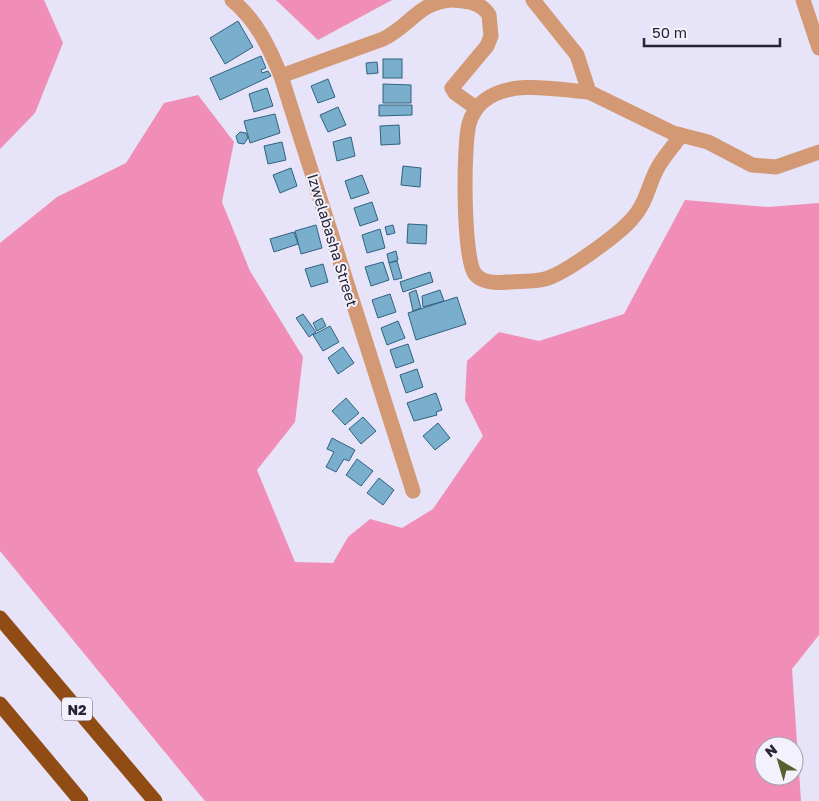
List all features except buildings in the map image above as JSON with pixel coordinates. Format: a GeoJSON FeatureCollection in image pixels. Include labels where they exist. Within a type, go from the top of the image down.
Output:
{"type":"FeatureCollection","features":[{"type":"Feature","properties":{"kind":"highway","name":"N2"},"geometry":{"type":"LineString","coordinates":[[0,618],[155,801]]}},
{"type":"Feature","properties":{"kind":"highway"},"geometry":{"type":"LineString","coordinates":[[0,704],[81,801]]}},
{"type":"Feature","properties":{"kind":"street","name":"Izwelabasha Street"},"geometry":{"type":"LineString","coordinates":[[232,0],[258,29],[281,76],[413,491]]}},
{"type":"Feature","properties":{"kind":"street"},"geometry":{"type":"LineString","coordinates":[[281,76],[383,39],[396,32],[429,5],[452,0],[467,1],[479,5],[489,15],[491,36],[487,46],[452,88],[455,93],[476,108]]}},
{"type":"Feature","properties":{"kind":"street"},"geometry":{"type":"LineString","coordinates":[[533,0],[576,55],[589,92]]}},
{"type":"Feature","properties":{"kind":"street"},"geometry":{"type":"LineString","coordinates":[[803,0],[819,48]]}},
{"type":"Feature","properties":{"kind":"street"},"geometry":{"type":"LineString","coordinates":[[682,135],[658,166],[642,206],[617,233],[552,276],[543,279],[501,283],[476,276],[471,265],[465,204],[466,139],[469,123],[476,108],[486,99],[516,88],[589,92],[682,135],[708,142],[752,165],[764,167],[791,163],[819,152]]}},
{"type":"Feature","properties":{"kind":"shaded area"},"geometry":{"type":"Polygon","coordinates":[[[0,0],[44,0],[63,43],[35,113],[0,149],[0,0]]]}},
{"type":"Feature","properties":{"kind":"shaded area"},"geometry":{"type":"Polygon","coordinates":[[[276,0],[392,0],[318,40],[276,0]]]}},
{"type":"Feature","properties":{"kind":"shaded area"},"geometry":{"type":"Polygon","coordinates":[[[198,95],[234,142],[222,202],[250,271],[303,357],[295,422],[257,470],[295,562],[333,563],[348,537],[370,519],[402,528],[433,509],[483,436],[465,400],[467,361],[499,332],[539,341],[624,314],[685,200],[768,207],[819,203],[819,635],[792,669],[797,736],[754,736],[754,786],[800,786],[801,801],[205,801],[0,551],[0,243],[57,197],[126,163],[164,103],[198,95]]]}}]}
